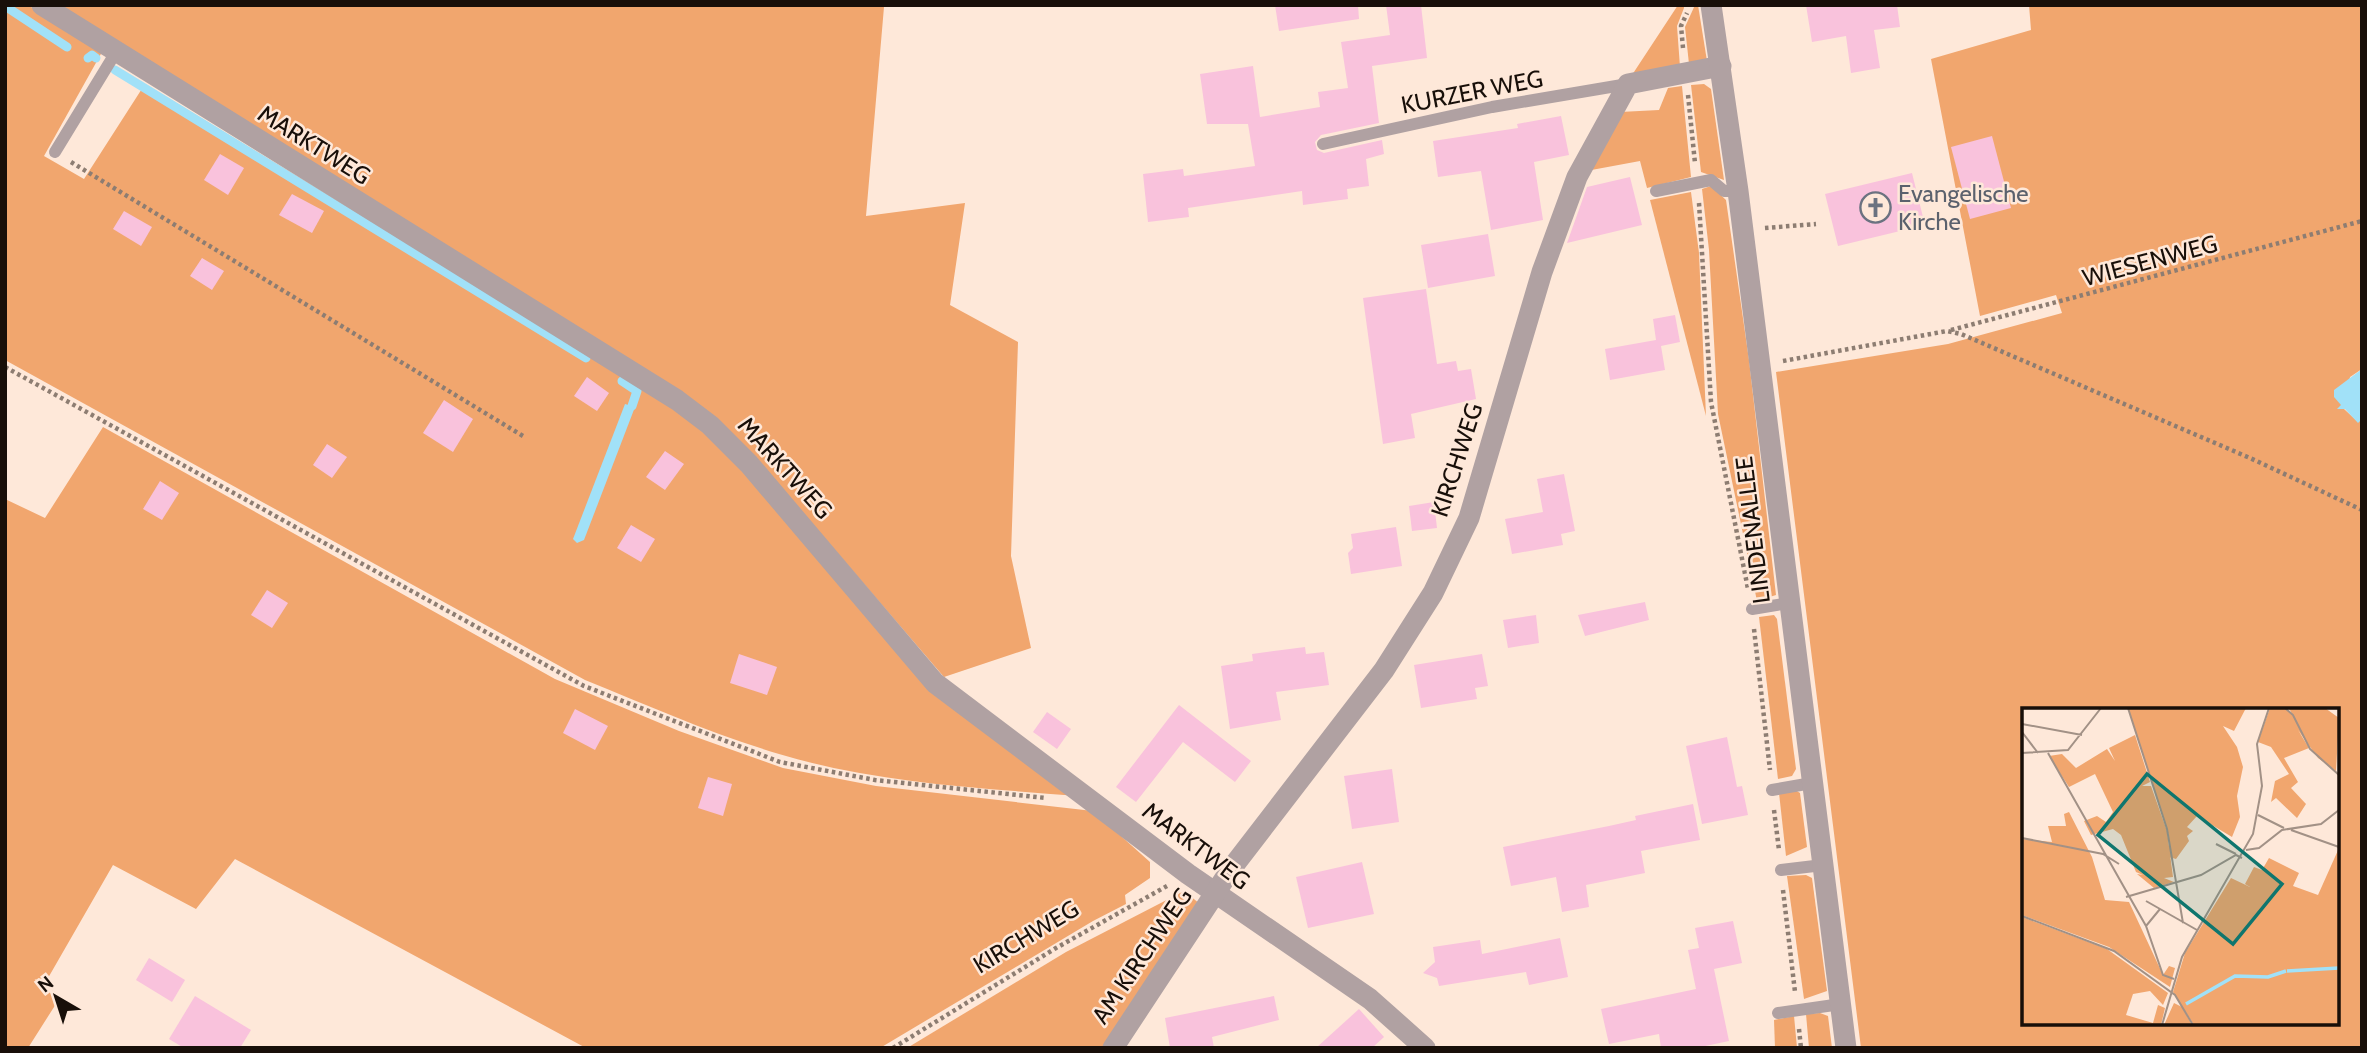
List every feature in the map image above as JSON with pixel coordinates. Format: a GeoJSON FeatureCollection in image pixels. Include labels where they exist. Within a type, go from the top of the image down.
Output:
{"type":"FeatureCollection","features":[{"type":"Feature","properties":{"kind":"street","name":"MARKTWEG"},"geometry":{"type":"LineString","coordinates":[[42,5],[464,270],[660,388],[699,417],[749,464],[935,683],[1215,894],[1370,999],[1425,1048]]}},
{"type":"Feature","properties":{"kind":"street","name":"LINDENALLEE"},"geometry":{"type":"LineString","coordinates":[[1711,5],[1738,191],[1846,1048]]}},
{"type":"Feature","properties":{"kind":"street"},"geometry":{"type":"LineString","coordinates":[[1628,84],[1721,66]]}},
{"type":"Feature","properties":{"kind":"street","name":"KIRCHWEG"},"geometry":{"type":"LineString","coordinates":[[1215,894],[1231,869],[1384,670],[1433,593],[1469,518],[1542,272],[1573,189],[1628,84]]}},
{"type":"Feature","properties":{"kind":"street","name":"AM KIRCHWEG"},"geometry":{"type":"LineString","coordinates":[[1113,1048],[1215,894]]}},
{"type":"Feature","properties":{"kind":"lane"},"geometry":{"type":"LineString","coordinates":[[55,152],[116,52]]}},
{"type":"Feature","properties":{"kind":"lane","name":"KURZER WEG"},"geometry":{"type":"LineString","coordinates":[[1323,144],[1492,107],[1628,84]]}},
{"type":"Feature","properties":{"kind":"lane"},"geometry":{"type":"LineString","coordinates":[[1656,191],[1711,180],[1724,191],[1738,191]]}},
{"type":"Feature","properties":{"kind":"lane"},"geometry":{"type":"LineString","coordinates":[[1752,609],[1788,603]]}},
{"type":"Feature","properties":{"kind":"lane"},"geometry":{"type":"LineString","coordinates":[[1772,790],[1812,783]]}},
{"type":"Feature","properties":{"kind":"lane"},"geometry":{"type":"LineString","coordinates":[[1781,870],[1823,865]]}},
{"type":"Feature","properties":{"kind":"lane"},"geometry":{"type":"LineString","coordinates":[[1779,1013],[1840,1004]]}},
{"type":"Feature","properties":{"kind":"path"},"geometry":{"type":"LineString","coordinates":[[1689,5],[1681,26],[1704,252],[1711,402],[1752,609],[1801,1048]]}},
{"type":"Feature","properties":{"kind":"path"},"geometry":{"type":"LineString","coordinates":[[55,152],[523,436]]}},
{"type":"Feature","properties":{"kind":"path","name":"WIESENWEG"},"geometry":{"type":"LineString","coordinates":[[1760,365],[1947,331],[2362,221]]}},
{"type":"Feature","properties":{"kind":"path"},"geometry":{"type":"LineString","coordinates":[[1743,232],[1816,224]]}},
{"type":"Feature","properties":{"kind":"path"},"geometry":{"type":"LineString","coordinates":[[1947,331],[1961,334],[2238,453],[2362,510]]}},
{"type":"Feature","properties":{"kind":"path"},"geometry":{"type":"LineString","coordinates":[[5,367],[596,691],[780,762],[875,780],[1054,799]]}},
{"type":"Feature","properties":{"kind":"path","name":"KIRCHWEG"},"geometry":{"type":"LineString","coordinates":[[894,1048],[1056,948],[1188,874]]}},
{"type":"Feature","properties":{"kind":"shaded area"},"geometry":{"type":"Polygon","coordinates":[[[5,5],[28,5],[102,52],[44,156],[84,179],[145,84],[655,394],[704,428],[744,468],[930,687],[1078,796],[927,783],[852,772],[779,754],[657,710],[585,680],[5,360],[5,5]]]}},
{"type":"Feature","properties":{"kind":"shaded area"},"geometry":{"type":"Polygon","coordinates":[[[56,5],[896,5],[884,7],[866,216],[965,203],[950,305],[1018,342],[1011,556],[1031,648],[944,677],[760,463],[56,5]]]}},
{"type":"Feature","properties":{"kind":"shaded area"},"geometry":{"type":"Polygon","coordinates":[[[1678,5],[1684,5],[1677,26],[1680,67],[1632,75],[1678,5]]]}},
{"type":"Feature","properties":{"kind":"shaded area"},"geometry":{"type":"Polygon","coordinates":[[[1695,5],[1698,5],[1707,61],[1689,64],[1685,27],[1695,5]]]}},
{"type":"Feature","properties":{"kind":"shaded area"},"geometry":{"type":"Polygon","coordinates":[[[2029,5],[2362,5],[2362,369],[2350,377],[2344,409],[2358,422],[2362,419],[2362,1048],[1861,1048],[1776,372],[1948,344],[2062,313],[2056,295],[1980,316],[1931,59],[2031,30],[2029,5]]]}},
{"type":"Feature","properties":{"kind":"shaded area"},"geometry":{"type":"Polygon","coordinates":[[[1704,84],[1711,89],[1724,180],[1701,172],[1691,85],[1704,84]]]}},
{"type":"Feature","properties":{"kind":"shaded area"},"geometry":{"type":"Polygon","coordinates":[[[1682,86],[1691,177],[1647,188],[1640,161],[1586,171],[1620,112],[1659,110],[1668,88],[1682,86]]]}},
{"type":"Feature","properties":{"kind":"shaded area"},"geometry":{"type":"Polygon","coordinates":[[[1711,186],[1726,200],[1749,360],[1776,595],[1757,601],[1718,414],[1709,250],[1702,189],[1711,186]]]}},
{"type":"Feature","properties":{"kind":"shaded area"},"geometry":{"type":"Polygon","coordinates":[[[1691,192],[1699,253],[1706,416],[1650,200],[1691,192]]]}},
{"type":"Feature","properties":{"kind":"shaded area"},"geometry":{"type":"Polygon","coordinates":[[[103,427],[555,679],[679,731],[783,768],[876,786],[1093,811],[1150,862],[1150,878],[1125,895],[1126,904],[880,1048],[586,1048],[235,859],[196,909],[113,865],[44,985],[61,996],[28,1048],[5,1048],[5,499],[45,518],[103,427]]]}},
{"type":"Feature","properties":{"kind":"shaded area"},"geometry":{"type":"Polygon","coordinates":[[[1774,615],[1777,619],[1796,769],[1792,776],[1778,779],[1759,617],[1774,615]]]}},
{"type":"Feature","properties":{"kind":"shaded area"},"geometry":{"type":"Polygon","coordinates":[[[1795,790],[1800,793],[1807,847],[1786,856],[1779,793],[1795,790]]]}},
{"type":"Feature","properties":{"kind":"shaded area"},"geometry":{"type":"Polygon","coordinates":[[[1806,875],[1812,878],[1827,991],[1804,999],[1787,876],[1806,875]]]}},
{"type":"Feature","properties":{"kind":"shaded area"},"geometry":{"type":"Polygon","coordinates":[[[1184,891],[1200,904],[1103,1048],[907,1048],[1066,952],[1184,891]]]}},
{"type":"Feature","properties":{"kind":"shaded area"},"geometry":{"type":"Polygon","coordinates":[[[1820,1013],[1828,1016],[1832,1048],[1809,1048],[1806,1014],[1820,1013]]]}},
{"type":"Feature","properties":{"kind":"shaded area"},"geometry":{"type":"Polygon","coordinates":[[[1794,1016],[1797,1048],[1775,1048],[1774,1020],[1794,1016]]]}},
{"type":"Feature","properties":{"kind":"water"},"geometry":{"type":"Polygon","coordinates":[[[2362,369],[2362,419],[2358,423],[2345,409],[2337,409],[2341,405],[2334,397],[2334,390],[2362,369]]]}},
{"type":"Feature","properties":{"kind":"water"},"geometry":{"type":"Polygon","coordinates":[[[625,404],[635,407],[584,540],[577,543],[573,539],[625,404]]]}},
{"type":"Feature","properties":{"kind":"building"},"geometry":{"type":"Polygon","coordinates":[[[1275,5],[1358,5],[1359,19],[1279,31],[1275,5]]]}},
{"type":"Feature","properties":{"kind":"building"},"geometry":{"type":"Polygon","coordinates":[[[1386,5],[1421,5],[1427,58],[1372,66],[1379,123],[1321,135],[1315,142],[1317,150],[1324,153],[1382,140],[1384,154],[1366,159],[1369,186],[1347,189],[1348,199],[1303,205],[1302,191],[1188,208],[1189,217],[1148,222],[1143,174],[1183,169],[1184,176],[1255,166],[1248,124],[1207,124],[1200,74],[1253,66],[1260,117],[1320,107],[1318,92],[1348,88],[1341,42],[1390,35],[1386,5]]]}},
{"type":"Feature","properties":{"kind":"building"},"geometry":{"type":"Polygon","coordinates":[[[1806,5],[1897,5],[1900,27],[1874,30],[1880,68],[1851,73],[1846,36],[1812,42],[1806,5]]]}},
{"type":"Feature","properties":{"kind":"building"},"geometry":{"type":"Polygon","coordinates":[[[1561,116],[1569,155],[1534,162],[1543,220],[1491,230],[1481,171],[1438,177],[1433,141],[1518,128],[1517,124],[1561,116]]]}},
{"type":"Feature","properties":{"kind":"building"},"geometry":{"type":"Polygon","coordinates":[[[1992,136],[2011,208],[1970,219],[1951,147],[1992,136]]]}},
{"type":"Feature","properties":{"kind":"building"},"geometry":{"type":"Polygon","coordinates":[[[220,154],[244,168],[228,195],[204,180],[220,154]]]}},
{"type":"Feature","properties":{"kind":"building","name":"Evangelische Kirche"},"geometry":{"type":"Polygon","coordinates":[[[1912,173],[1925,225],[1838,246],[1825,194],[1912,173]]]}},
{"type":"Feature","properties":{"kind":"building"},"geometry":{"type":"Polygon","coordinates":[[[1630,177],[1642,225],[1567,243],[1587,187],[1630,177]]]}},
{"type":"Feature","properties":{"kind":"building"},"geometry":{"type":"Polygon","coordinates":[[[292,194],[324,211],[312,233],[279,215],[292,194]]]}},
{"type":"Feature","properties":{"kind":"building"},"geometry":{"type":"Polygon","coordinates":[[[124,211],[152,227],[141,246],[113,229],[124,211]]]}},
{"type":"Feature","properties":{"kind":"building"},"geometry":{"type":"Polygon","coordinates":[[[1488,234],[1495,276],[1428,288],[1421,245],[1488,234]]]}},
{"type":"Feature","properties":{"kind":"building"},"geometry":{"type":"Polygon","coordinates":[[[202,258],[224,271],[212,290],[190,276],[202,258]]]}},
{"type":"Feature","properties":{"kind":"building"},"geometry":{"type":"Polygon","coordinates":[[[1426,289],[1437,364],[1456,361],[1458,371],[1471,369],[1476,399],[1411,414],[1415,438],[1383,444],[1363,298],[1426,289]]]}},
{"type":"Feature","properties":{"kind":"building"},"geometry":{"type":"Polygon","coordinates":[[[1675,315],[1680,342],[1661,346],[1665,370],[1610,380],[1605,349],[1656,340],[1653,319],[1675,315]]]}},
{"type":"Feature","properties":{"kind":"building"},"geometry":{"type":"Polygon","coordinates":[[[587,377],[609,393],[597,411],[574,396],[587,377]]]}},
{"type":"Feature","properties":{"kind":"building"},"geometry":{"type":"Polygon","coordinates":[[[444,400],[473,419],[453,452],[423,433],[444,400]]]}},
{"type":"Feature","properties":{"kind":"building"},"geometry":{"type":"Polygon","coordinates":[[[327,444],[347,457],[332,478],[313,465],[327,444]]]}},
{"type":"Feature","properties":{"kind":"building"},"geometry":{"type":"Polygon","coordinates":[[[665,451],[684,464],[665,490],[646,477],[665,451]]]}},
{"type":"Feature","properties":{"kind":"building"},"geometry":{"type":"Polygon","coordinates":[[[1564,474],[1575,531],[1561,534],[1563,545],[1512,554],[1505,519],[1543,512],[1537,479],[1564,474]]]}},
{"type":"Feature","properties":{"kind":"building"},"geometry":{"type":"Polygon","coordinates":[[[160,481],[179,493],[162,520],[143,509],[160,481]]]}},
{"type":"Feature","properties":{"kind":"building"},"geometry":{"type":"Polygon","coordinates":[[[1434,502],[1437,528],[1412,531],[1409,506],[1434,502]]]}},
{"type":"Feature","properties":{"kind":"building"},"geometry":{"type":"Polygon","coordinates":[[[631,525],[655,539],[641,562],[617,548],[631,525]]]}},
{"type":"Feature","properties":{"kind":"building"},"geometry":{"type":"Polygon","coordinates":[[[1396,527],[1402,566],[1351,574],[1348,553],[1353,548],[1351,534],[1396,527]]]}},
{"type":"Feature","properties":{"kind":"building"},"geometry":{"type":"Polygon","coordinates":[[[267,590],[288,603],[272,628],[251,615],[267,590]]]}},
{"type":"Feature","properties":{"kind":"building"},"geometry":{"type":"Polygon","coordinates":[[[1645,602],[1649,620],[1585,636],[1578,615],[1645,602]]]}},
{"type":"Feature","properties":{"kind":"building"},"geometry":{"type":"Polygon","coordinates":[[[1536,615],[1539,643],[1508,648],[1503,620],[1536,615]]]}},
{"type":"Feature","properties":{"kind":"building"},"geometry":{"type":"Polygon","coordinates":[[[1305,647],[1306,654],[1324,652],[1329,685],[1276,692],[1281,720],[1230,729],[1221,666],[1253,661],[1252,654],[1305,647]]]}},
{"type":"Feature","properties":{"kind":"building"},"geometry":{"type":"Polygon","coordinates":[[[739,654],[777,667],[767,695],[730,683],[739,654]]]}},
{"type":"Feature","properties":{"kind":"building"},"geometry":{"type":"Polygon","coordinates":[[[1482,654],[1488,686],[1475,688],[1477,699],[1421,708],[1414,665],[1482,654]]]}},
{"type":"Feature","properties":{"kind":"building"},"geometry":{"type":"Polygon","coordinates":[[[1179,705],[1251,761],[1235,782],[1183,742],[1136,802],[1116,787],[1179,705]]]}},
{"type":"Feature","properties":{"kind":"building"},"geometry":{"type":"Polygon","coordinates":[[[575,709],[608,726],[595,750],[563,733],[575,709]]]}},
{"type":"Feature","properties":{"kind":"building"},"geometry":{"type":"Polygon","coordinates":[[[1047,712],[1071,729],[1057,749],[1033,732],[1047,712]]]}},
{"type":"Feature","properties":{"kind":"building"},"geometry":{"type":"Polygon","coordinates":[[[1727,737],[1737,787],[1742,786],[1748,815],[1702,824],[1686,746],[1727,737]]]}},
{"type":"Feature","properties":{"kind":"building"},"geometry":{"type":"Polygon","coordinates":[[[1392,769],[1399,822],[1352,829],[1344,776],[1392,769]]]}},
{"type":"Feature","properties":{"kind":"building"},"geometry":{"type":"Polygon","coordinates":[[[708,777],[732,784],[723,816],[698,808],[708,777]]]}},
{"type":"Feature","properties":{"kind":"building"},"geometry":{"type":"Polygon","coordinates":[[[1693,804],[1700,840],[1641,851],[1645,873],[1586,885],[1589,907],[1562,912],[1556,877],[1511,886],[1503,847],[1636,820],[1635,816],[1693,804]]]}},
{"type":"Feature","properties":{"kind":"building"},"geometry":{"type":"Polygon","coordinates":[[[1362,862],[1374,914],[1308,928],[1296,877],[1362,862]]]}},
{"type":"Feature","properties":{"kind":"building"},"geometry":{"type":"Polygon","coordinates":[[[1733,921],[1742,963],[1714,969],[1729,1041],[1696,1048],[1661,1048],[1659,1034],[1609,1044],[1601,1009],[1696,989],[1688,950],[1699,948],[1695,928],[1733,921]]]}},
{"type":"Feature","properties":{"kind":"building"},"geometry":{"type":"Polygon","coordinates":[[[1560,938],[1568,977],[1529,985],[1526,972],[1439,986],[1437,978],[1423,973],[1435,962],[1433,947],[1480,940],[1482,954],[1560,938]]]}},
{"type":"Feature","properties":{"kind":"building"},"geometry":{"type":"Polygon","coordinates":[[[149,958],[185,980],[172,1002],[136,980],[149,958]]]}},
{"type":"Feature","properties":{"kind":"building"},"geometry":{"type":"Polygon","coordinates":[[[195,996],[251,1030],[240,1048],[184,1048],[169,1039],[195,996]]]}},
{"type":"Feature","properties":{"kind":"building"},"geometry":{"type":"Polygon","coordinates":[[[1274,996],[1279,1020],[1212,1037],[1214,1048],[1170,1048],[1165,1018],[1274,996]]]}},
{"type":"Feature","properties":{"kind":"building"},"geometry":{"type":"Polygon","coordinates":[[[1359,1009],[1384,1037],[1372,1048],[1316,1048],[1359,1009]]]}},
{"type":"Feature","properties":{"kind":"waterway"},"geometry":{"type":"LineString","coordinates":[[5,6],[67,47]]}},
{"type":"Feature","properties":{"kind":"waterway"},"geometry":{"type":"LineString","coordinates":[[88,58],[92,55],[96,58]]}},
{"type":"Feature","properties":{"kind":"waterway"},"geometry":{"type":"LineString","coordinates":[[115,70],[586,358]]}},
{"type":"Feature","properties":{"kind":"waterway"},"geometry":{"type":"LineString","coordinates":[[622,381],[637,391],[632,406]]}},
{"type":"Feature","properties":{"kind":"place","name":"Evangelische Kirche"},"geometry":{"type":"Point","coordinates":[1875,208]}}]}
